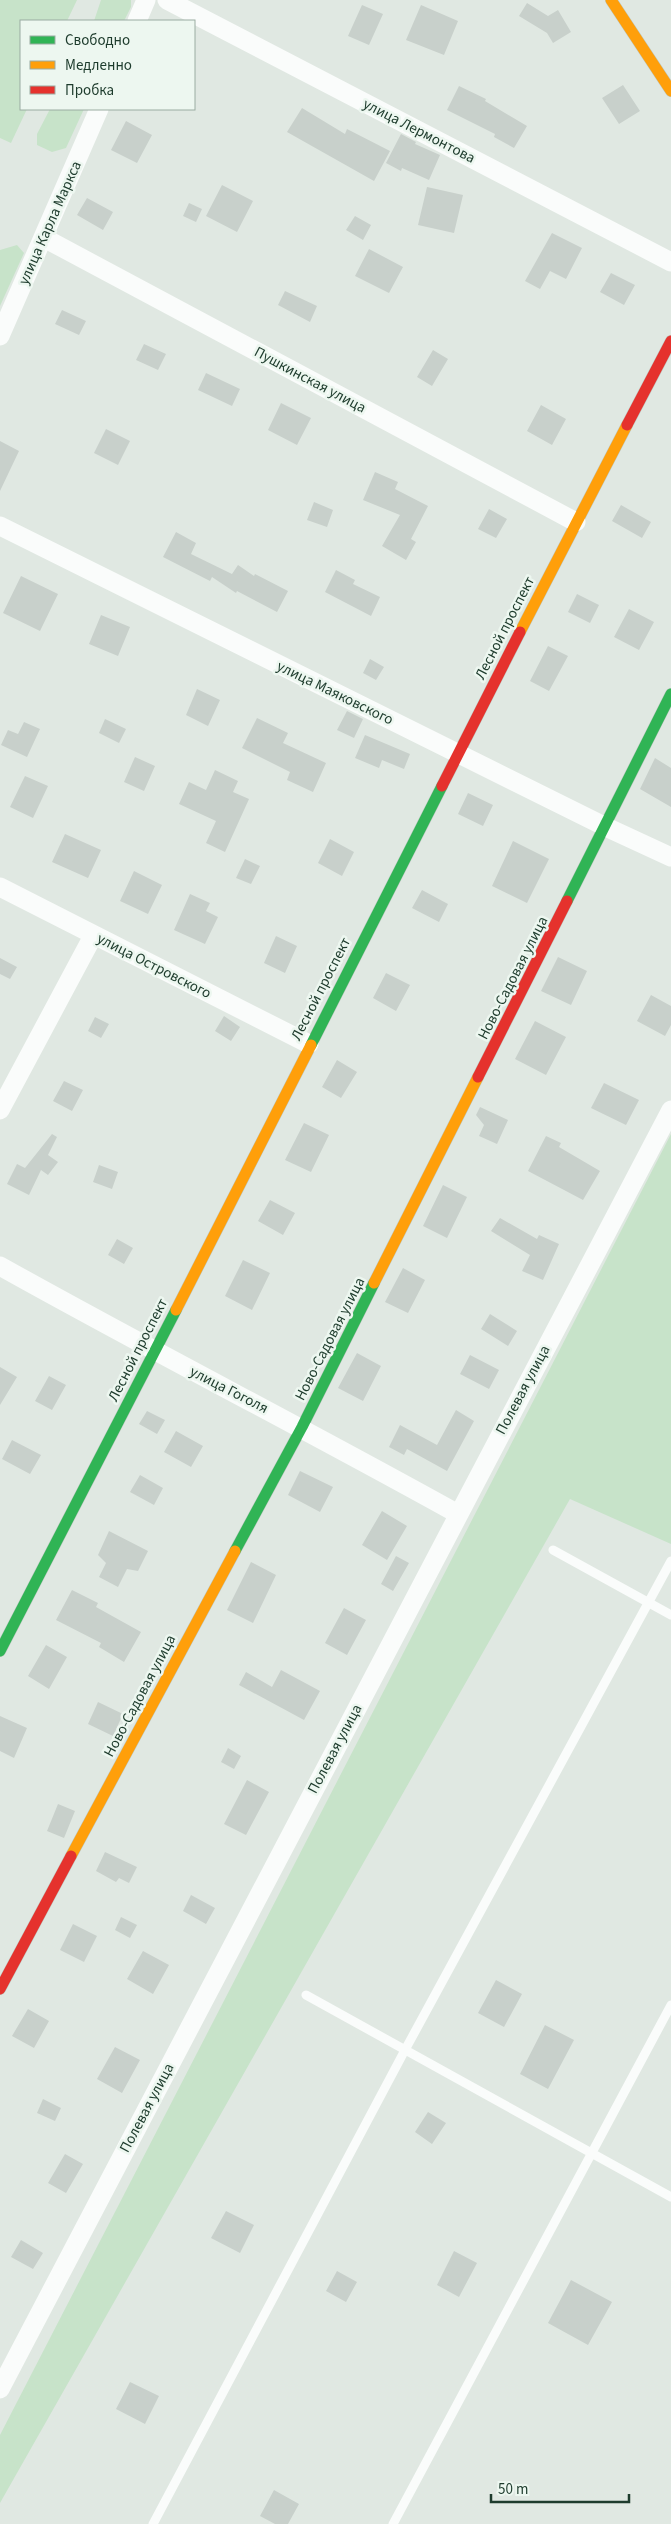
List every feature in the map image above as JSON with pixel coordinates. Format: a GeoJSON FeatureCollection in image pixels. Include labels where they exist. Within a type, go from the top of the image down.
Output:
{"type":"FeatureCollection","features":[{"type":"Feature","properties":{"kind":"street"},"geometry":{"type":"LineString","coordinates":[[137,20],[146,0]]}},
{"type":"Feature","properties":{"kind":"street","name":"улица Лермонтова"},"geometry":{"type":"LineString","coordinates":[[166,0],[671,262]]}},
{"type":"Feature","properties":{"kind":"street"},"geometry":{"type":"LineString","coordinates":[[611,0],[671,91]]}},
{"type":"Feature","properties":{"kind":"street","name":"улица Карла Маркса"},"geometry":{"type":"LineString","coordinates":[[0,336],[99,110]]}},
{"type":"Feature","properties":{"kind":"street","name":"Пушкинская улица"},"geometry":{"type":"LineString","coordinates":[[44,238],[576,522]]}},
{"type":"Feature","properties":{"kind":"street","name":"Лесной проспект"},"geometry":{"type":"LineString","coordinates":[[2,1643],[155,1352],[309,1044],[576,522],[671,341]]}},
{"type":"Feature","properties":{"kind":"street","name":"улица Маяковского"},"geometry":{"type":"LineString","coordinates":[[0,526],[606,827],[671,857]]}},
{"type":"Feature","properties":{"kind":"street","name":"Ново-Садовая улица"},"geometry":{"type":"LineString","coordinates":[[0,1989],[302,1427],[606,827],[671,694]]}},
{"type":"Feature","properties":{"kind":"street","name":"улица Островского"},"geometry":{"type":"LineString","coordinates":[[0,887],[93,936],[309,1044]]}},
{"type":"Feature","properties":{"kind":"street"},"geometry":{"type":"LineString","coordinates":[[0,1110],[93,936]]}},
{"type":"Feature","properties":{"kind":"street","name":"Полевая улица"},"geometry":{"type":"LineString","coordinates":[[0,2389],[671,1110]]}},
{"type":"Feature","properties":{"kind":"street","name":"улица Гоголя"},"geometry":{"type":"LineString","coordinates":[[0,1266],[155,1352],[302,1427],[458,1514]]}},
{"type":"Feature","properties":{"kind":"lane"},"geometry":{"type":"LineString","coordinates":[[553,1550],[671,1615]]}},
{"type":"Feature","properties":{"kind":"lane"},"geometry":{"type":"LineString","coordinates":[[153,2524],[405,2050],[671,1561]]}},
{"type":"Feature","properties":{"kind":"lane"},"geometry":{"type":"LineString","coordinates":[[306,1995],[671,2197]]}},
{"type":"Feature","properties":{"kind":"lane"},"geometry":{"type":"LineString","coordinates":[[392,2524],[671,2005]]}},
{"type":"Feature","properties":{"kind":"green space"},"geometry":{"type":"Polygon","coordinates":[[[0,0],[77,0],[67,20],[20,20],[20,110],[27,110],[11,143],[0,138],[0,0]]]}},
{"type":"Feature","properties":{"kind":"green space"},"geometry":{"type":"Polygon","coordinates":[[[101,0],[131,0],[131,7],[124,20],[94,20],[101,0]]]}},
{"type":"Feature","properties":{"kind":"green space"},"geometry":{"type":"Polygon","coordinates":[[[49,110],[84,110],[66,148],[52,152],[37,145],[37,134],[49,110]]]}},
{"type":"Feature","properties":{"kind":"green space"},"geometry":{"type":"Polygon","coordinates":[[[17,245],[24,253],[0,306],[0,250],[17,245]]]}},
{"type":"Feature","properties":{"kind":"green space"},"geometry":{"type":"Polygon","coordinates":[[[671,1134],[671,1544],[570,1499],[0,2503],[0,2435],[671,1134]]]}},
{"type":"Feature","properties":{"kind":"building"},"geometry":{"type":"Polygon","coordinates":[[[527,3],[548,16],[558,10],[571,32],[553,43],[547,33],[519,16],[527,3]]]}},
{"type":"Feature","properties":{"kind":"building"},"geometry":{"type":"Polygon","coordinates":[[[362,5],[383,14],[369,45],[348,36],[362,5]]]}},
{"type":"Feature","properties":{"kind":"building"},"geometry":{"type":"Polygon","coordinates":[[[421,5],[458,21],[444,55],[406,40],[421,5]]]}},
{"type":"Feature","properties":{"kind":"building"},"geometry":{"type":"Polygon","coordinates":[[[623,85],[640,111],[619,124],[602,98],[623,85]]]}},
{"type":"Feature","properties":{"kind":"building"},"geometry":{"type":"Polygon","coordinates":[[[459,86],[486,99],[485,101],[527,126],[514,148],[494,137],[495,134],[447,110],[459,86]]]}},
{"type":"Feature","properties":{"kind":"building"},"geometry":{"type":"Polygon","coordinates":[[[302,108],[345,134],[347,129],[390,151],[374,181],[287,132],[302,108]]]}},
{"type":"Feature","properties":{"kind":"building"},"geometry":{"type":"Polygon","coordinates":[[[126,121],[152,135],[137,163],[111,150],[126,121]]]}},
{"type":"Feature","properties":{"kind":"building"},"geometry":{"type":"Polygon","coordinates":[[[401,134],[416,142],[415,144],[440,155],[429,180],[402,168],[401,171],[386,163],[401,134]]]}},
{"type":"Feature","properties":{"kind":"building"},"geometry":{"type":"Polygon","coordinates":[[[222,185],[253,201],[237,232],[206,216],[222,185]]]}},
{"type":"Feature","properties":{"kind":"building"},"geometry":{"type":"Polygon","coordinates":[[[427,187],[463,195],[454,233],[418,225],[427,187]]]}},
{"type":"Feature","properties":{"kind":"building"},"geometry":{"type":"Polygon","coordinates":[[[87,198],[113,212],[103,230],[77,215],[87,198]]]}},
{"type":"Feature","properties":{"kind":"building"},"geometry":{"type":"Polygon","coordinates":[[[189,203],[202,209],[196,222],[183,216],[189,203]]]}},
{"type":"Feature","properties":{"kind":"building"},"geometry":{"type":"Polygon","coordinates":[[[355,216],[371,225],[363,240],[346,230],[355,216]]]}},
{"type":"Feature","properties":{"kind":"building"},"geometry":{"type":"Polygon","coordinates":[[[552,233],[582,248],[566,279],[550,271],[540,289],[525,281],[552,233]]]}},
{"type":"Feature","properties":{"kind":"building"},"geometry":{"type":"Polygon","coordinates":[[[369,249],[403,267],[389,293],[355,276],[369,249]]]}},
{"type":"Feature","properties":{"kind":"building"},"geometry":{"type":"Polygon","coordinates":[[[611,273],[635,285],[624,305],[600,292],[611,273]]]}},
{"type":"Feature","properties":{"kind":"building"},"geometry":{"type":"Polygon","coordinates":[[[285,291],[317,306],[310,322],[278,305],[285,291]]]}},
{"type":"Feature","properties":{"kind":"building"},"geometry":{"type":"Polygon","coordinates":[[[62,310],[86,321],[79,335],[55,324],[62,310]]]}},
{"type":"Feature","properties":{"kind":"building"},"geometry":{"type":"Polygon","coordinates":[[[144,344],[166,354],[158,370],[136,360],[144,344]]]}},
{"type":"Feature","properties":{"kind":"building"},"geometry":{"type":"Polygon","coordinates":[[[433,350],[448,359],[432,386],[417,377],[433,350]]]}},
{"type":"Feature","properties":{"kind":"building"},"geometry":{"type":"Polygon","coordinates":[[[206,373],[240,389],[232,406],[198,390],[206,373]]]}},
{"type":"Feature","properties":{"kind":"building"},"geometry":{"type":"Polygon","coordinates":[[[281,403],[311,418],[297,445],[268,430],[281,403]]]}},
{"type":"Feature","properties":{"kind":"building"},"geometry":{"type":"Polygon","coordinates":[[[541,405],[566,419],[552,445],[527,431],[541,405]]]}},
{"type":"Feature","properties":{"kind":"building"},"geometry":{"type":"Polygon","coordinates":[[[106,429],[130,441],[118,465],[94,453],[106,429]]]}},
{"type":"Feature","properties":{"kind":"building"},"geometry":{"type":"Polygon","coordinates":[[[0,441],[19,451],[0,491],[0,441]]]}},
{"type":"Feature","properties":{"kind":"building"},"geometry":{"type":"Polygon","coordinates":[[[375,472],[398,482],[395,489],[428,506],[411,539],[416,542],[406,560],[382,546],[400,515],[363,500],[375,472]]]}},
{"type":"Feature","properties":{"kind":"building"},"geometry":{"type":"Polygon","coordinates":[[[314,502],[333,510],[327,527],[307,520],[314,502]]]}},
{"type":"Feature","properties":{"kind":"building"},"geometry":{"type":"Polygon","coordinates":[[[621,505],[651,522],[642,538],[612,521],[621,505]]]}},
{"type":"Feature","properties":{"kind":"building"},"geometry":{"type":"Polygon","coordinates":[[[489,509],[507,519],[496,538],[478,529],[489,509]]]}},
{"type":"Feature","properties":{"kind":"building"},"geometry":{"type":"Polygon","coordinates":[[[176,532],[196,543],[191,554],[232,574],[238,565],[254,576],[255,574],[288,591],[277,612],[237,591],[236,593],[212,577],[210,581],[163,557],[176,532]]]}},
{"type":"Feature","properties":{"kind":"building"},"geometry":{"type":"Polygon","coordinates":[[[336,570],[355,580],[353,584],[380,597],[371,616],[325,592],[336,570]]]}},
{"type":"Feature","properties":{"kind":"building"},"geometry":{"type":"Polygon","coordinates":[[[21,576],[58,594],[40,631],[3,613],[21,576]]]}},
{"type":"Feature","properties":{"kind":"building"},"geometry":{"type":"Polygon","coordinates":[[[577,594],[599,605],[590,623],[568,612],[577,594]]]}},
{"type":"Feature","properties":{"kind":"building"},"geometry":{"type":"Polygon","coordinates":[[[629,609],[654,622],[639,650],[614,637],[629,609]]]}},
{"type":"Feature","properties":{"kind":"building"},"geometry":{"type":"Polygon","coordinates":[[[101,615],[130,627],[118,656],[89,644],[101,615]]]}},
{"type":"Feature","properties":{"kind":"building"},"geometry":{"type":"Polygon","coordinates":[[[548,646],[568,656],[549,691],[530,681],[548,646]]]}},
{"type":"Feature","properties":{"kind":"building"},"geometry":{"type":"Polygon","coordinates":[[[370,659],[384,667],[376,680],[363,673],[370,659]]]}},
{"type":"Feature","properties":{"kind":"building"},"geometry":{"type":"Polygon","coordinates":[[[197,689],[220,700],[208,726],[186,715],[197,689]]]}},
{"type":"Feature","properties":{"kind":"building"},"geometry":{"type":"Polygon","coordinates":[[[347,711],[363,719],[354,738],[337,730],[347,711]]]}},
{"type":"Feature","properties":{"kind":"building"},"geometry":{"type":"Polygon","coordinates":[[[257,718],[288,733],[283,743],[326,763],[313,792],[287,780],[290,772],[242,748],[257,718]]]}},
{"type":"Feature","properties":{"kind":"building"},"geometry":{"type":"Polygon","coordinates":[[[105,719],[126,729],[119,743],[99,733],[105,719]]]}},
{"type":"Feature","properties":{"kind":"building"},"geometry":{"type":"Polygon","coordinates":[[[24,722],[40,729],[27,757],[1,745],[8,730],[18,734],[24,722]]]}},
{"type":"Feature","properties":{"kind":"building"},"geometry":{"type":"Polygon","coordinates":[[[365,735],[410,754],[404,769],[382,760],[379,768],[355,758],[365,735]]]}},
{"type":"Feature","properties":{"kind":"building"},"geometry":{"type":"Polygon","coordinates":[[[135,757],[155,766],[144,791],[124,782],[135,757]]]}},
{"type":"Feature","properties":{"kind":"building"},"geometry":{"type":"Polygon","coordinates":[[[655,758],[671,768],[671,807],[640,789],[655,758]]]}},
{"type":"Feature","properties":{"kind":"building"},"geometry":{"type":"Polygon","coordinates":[[[215,770],[238,781],[233,792],[249,799],[225,852],[206,843],[216,821],[179,804],[189,782],[206,790],[215,770]]]}},
{"type":"Feature","properties":{"kind":"building"},"geometry":{"type":"Polygon","coordinates":[[[25,776],[48,786],[33,818],[10,807],[25,776]]]}},
{"type":"Feature","properties":{"kind":"building"},"geometry":{"type":"Polygon","coordinates":[[[468,793],[493,805],[483,826],[458,814],[468,793]]]}},
{"type":"Feature","properties":{"kind":"building"},"geometry":{"type":"Polygon","coordinates":[[[65,834],[101,850],[88,878],[52,862],[65,834]]]}},
{"type":"Feature","properties":{"kind":"building"},"geometry":{"type":"Polygon","coordinates":[[[330,839],[354,852],[342,876],[318,863],[330,839]]]}},
{"type":"Feature","properties":{"kind":"building"},"geometry":{"type":"Polygon","coordinates":[[[513,841],[549,859],[527,903],[492,886],[513,841]]]}},
{"type":"Feature","properties":{"kind":"building"},"geometry":{"type":"Polygon","coordinates":[[[245,859],[260,866],[251,884],[236,878],[245,859]]]}},
{"type":"Feature","properties":{"kind":"building"},"geometry":{"type":"Polygon","coordinates":[[[134,871],[162,885],[148,914],[120,901],[134,871]]]}},
{"type":"Feature","properties":{"kind":"building"},"geometry":{"type":"Polygon","coordinates":[[[422,890],[448,904],[439,922],[412,908],[422,890]]]}},
{"type":"Feature","properties":{"kind":"building"},"geometry":{"type":"Polygon","coordinates":[[[190,894],[210,903],[206,911],[218,917],[205,944],[174,930],[190,894]]]}},
{"type":"Feature","properties":{"kind":"building"},"geometry":{"type":"Polygon","coordinates":[[[276,936],[297,946],[285,973],[264,963],[276,936]]]}},
{"type":"Feature","properties":{"kind":"building"},"geometry":{"type":"Polygon","coordinates":[[[558,957],[587,971],[571,1005],[541,991],[558,957]]]}},
{"type":"Feature","properties":{"kind":"building"},"geometry":{"type":"Polygon","coordinates":[[[0,958],[17,967],[10,979],[0,974],[0,958]]]}},
{"type":"Feature","properties":{"kind":"building"},"geometry":{"type":"Polygon","coordinates":[[[386,973],[410,985],[396,1011],[373,998],[386,973]]]}},
{"type":"Feature","properties":{"kind":"building"},"geometry":{"type":"Polygon","coordinates":[[[651,995],[671,1006],[671,1025],[665,1036],[637,1021],[651,995]]]}},
{"type":"Feature","properties":{"kind":"building"},"geometry":{"type":"Polygon","coordinates":[[[224,1016],[240,1027],[231,1041],[215,1031],[224,1016]]]}},
{"type":"Feature","properties":{"kind":"building"},"geometry":{"type":"Polygon","coordinates":[[[95,1017],[109,1024],[101,1038],[88,1031],[95,1017]]]}},
{"type":"Feature","properties":{"kind":"building"},"geometry":{"type":"Polygon","coordinates":[[[535,1021],[566,1037],[546,1075],[515,1059],[535,1021]]]}},
{"type":"Feature","properties":{"kind":"building"},"geometry":{"type":"Polygon","coordinates":[[[337,1060],[357,1072],[341,1098],[322,1087],[337,1060]]]}},
{"type":"Feature","properties":{"kind":"building"},"geometry":{"type":"Polygon","coordinates":[[[64,1081],[83,1090],[72,1111],[53,1101],[64,1081]]]}},
{"type":"Feature","properties":{"kind":"building"},"geometry":{"type":"Polygon","coordinates":[[[604,1083],[639,1100],[626,1125],[591,1108],[604,1083]]]}},
{"type":"Feature","properties":{"kind":"building"},"geometry":{"type":"Polygon","coordinates":[[[480,1107],[508,1120],[497,1144],[479,1136],[484,1125],[476,1115],[480,1107]]]}},
{"type":"Feature","properties":{"kind":"building"},"geometry":{"type":"Polygon","coordinates":[[[304,1123],[329,1135],[311,1172],[285,1160],[304,1123]]]}},
{"type":"Feature","properties":{"kind":"building"},"geometry":{"type":"Polygon","coordinates":[[[52,1134],[57,1137],[48,1155],[58,1162],[48,1175],[41,1170],[29,1195],[7,1184],[17,1164],[25,1168],[52,1134]]]}},
{"type":"Feature","properties":{"kind":"building"},"geometry":{"type":"Polygon","coordinates":[[[546,1136],[561,1143],[559,1147],[600,1171],[583,1200],[528,1171],[546,1136]]]}},
{"type":"Feature","properties":{"kind":"building"},"geometry":{"type":"Polygon","coordinates":[[[99,1165],[118,1172],[112,1189],[93,1182],[99,1165]]]}},
{"type":"Feature","properties":{"kind":"building"},"geometry":{"type":"Polygon","coordinates":[[[443,1185],[467,1197],[447,1238],[423,1226],[443,1185]]]}},
{"type":"Feature","properties":{"kind":"building"},"geometry":{"type":"Polygon","coordinates":[[[270,1200],[295,1213],[283,1235],[258,1221],[270,1200]]]}},
{"type":"Feature","properties":{"kind":"building"},"geometry":{"type":"Polygon","coordinates":[[[500,1218],[537,1239],[539,1235],[559,1244],[543,1280],[522,1271],[530,1255],[491,1231],[500,1218]]]}},
{"type":"Feature","properties":{"kind":"building"},"geometry":{"type":"Polygon","coordinates":[[[117,1239],[133,1248],[124,1264],[108,1255],[117,1239]]]}},
{"type":"Feature","properties":{"kind":"building"},"geometry":{"type":"Polygon","coordinates":[[[243,1260],[270,1273],[252,1310],[225,1296],[243,1260]]]}},
{"type":"Feature","properties":{"kind":"building"},"geometry":{"type":"Polygon","coordinates":[[[403,1268],[425,1280],[408,1313],[385,1302],[403,1268]]]}},
{"type":"Feature","properties":{"kind":"building"},"geometry":{"type":"Polygon","coordinates":[[[490,1314],[517,1331],[508,1346],[481,1329],[490,1314]]]}},
{"type":"Feature","properties":{"kind":"building"},"geometry":{"type":"Polygon","coordinates":[[[357,1353],[381,1366],[363,1401],[338,1388],[357,1353]]]}},
{"type":"Feature","properties":{"kind":"building"},"geometry":{"type":"Polygon","coordinates":[[[470,1355],[499,1370],[489,1389],[460,1374],[470,1355]]]}},
{"type":"Feature","properties":{"kind":"building"},"geometry":{"type":"Polygon","coordinates":[[[0,1367],[17,1377],[0,1405],[0,1367]]]}},
{"type":"Feature","properties":{"kind":"building"},"geometry":{"type":"Polygon","coordinates":[[[49,1376],[66,1385],[52,1410],[35,1401],[49,1376]]]}},
{"type":"Feature","properties":{"kind":"building"},"geometry":{"type":"Polygon","coordinates":[[[456,1410],[474,1421],[447,1471],[407,1449],[404,1455],[389,1447],[400,1425],[437,1445],[456,1410]]]}},
{"type":"Feature","properties":{"kind":"building"},"geometry":{"type":"Polygon","coordinates":[[[147,1411],[165,1420],[157,1434],[139,1424],[147,1411]]]}},
{"type":"Feature","properties":{"kind":"building"},"geometry":{"type":"Polygon","coordinates":[[[176,1431],[203,1446],[191,1467],[164,1452],[176,1431]]]}},
{"type":"Feature","properties":{"kind":"building"},"geometry":{"type":"Polygon","coordinates":[[[12,1440],[41,1455],[30,1474],[2,1459],[12,1440]]]}},
{"type":"Feature","properties":{"kind":"building"},"geometry":{"type":"Polygon","coordinates":[[[300,1471],[333,1487],[320,1512],[288,1495],[300,1471]]]}},
{"type":"Feature","properties":{"kind":"building"},"geometry":{"type":"Polygon","coordinates":[[[140,1475],[163,1488],[154,1505],[130,1492],[140,1475]]]}},
{"type":"Feature","properties":{"kind":"building"},"geometry":{"type":"Polygon","coordinates":[[[382,1511],[407,1526],[387,1560],[362,1545],[382,1511]]]}},
{"type":"Feature","properties":{"kind":"building"},"geometry":{"type":"Polygon","coordinates":[[[109,1531],[148,1551],[138,1571],[127,1569],[118,1587],[99,1577],[106,1563],[98,1555],[109,1531]]]}},
{"type":"Feature","properties":{"kind":"building"},"geometry":{"type":"Polygon","coordinates":[[[396,1556],[409,1563],[393,1591],[381,1584],[396,1556]]]}},
{"type":"Feature","properties":{"kind":"building"},"geometry":{"type":"Polygon","coordinates":[[[251,1562],[276,1575],[253,1623],[227,1610],[251,1562]]]}},
{"type":"Feature","properties":{"kind":"building"},"geometry":{"type":"Polygon","coordinates":[[[72,1590],[98,1603],[96,1607],[141,1632],[124,1662],[99,1647],[101,1643],[56,1620],[72,1590]]]}},
{"type":"Feature","properties":{"kind":"building"},"geometry":{"type":"Polygon","coordinates":[[[344,1608],[366,1620],[347,1655],[325,1643],[344,1608]]]}},
{"type":"Feature","properties":{"kind":"building"},"geometry":{"type":"Polygon","coordinates":[[[46,1645],[67,1657],[49,1689],[28,1676],[46,1645]]]}},
{"type":"Feature","properties":{"kind":"building"},"geometry":{"type":"Polygon","coordinates":[[[281,1670],[320,1691],[304,1720],[239,1685],[246,1672],[272,1687],[281,1670]]]}},
{"type":"Feature","properties":{"kind":"building"},"geometry":{"type":"Polygon","coordinates":[[[98,1702],[123,1714],[113,1736],[88,1724],[98,1702]]]}},
{"type":"Feature","properties":{"kind":"building"},"geometry":{"type":"Polygon","coordinates":[[[0,1716],[27,1728],[14,1758],[0,1751],[0,1716]]]}},
{"type":"Feature","properties":{"kind":"building"},"geometry":{"type":"Polygon","coordinates":[[[228,1748],[241,1756],[234,1769],[221,1762],[228,1748]]]}},
{"type":"Feature","properties":{"kind":"building"},"geometry":{"type":"Polygon","coordinates":[[[247,1780],[269,1792],[246,1835],[224,1824],[247,1780]]]}},
{"type":"Feature","properties":{"kind":"building"},"geometry":{"type":"Polygon","coordinates":[[[58,1804],[75,1811],[64,1838],[47,1831],[58,1804]]]}},
{"type":"Feature","properties":{"kind":"building"},"geometry":{"type":"Polygon","coordinates":[[[105,1852],[137,1867],[129,1883],[119,1878],[116,1882],[96,1871],[105,1852]]]}},
{"type":"Feature","properties":{"kind":"building"},"geometry":{"type":"Polygon","coordinates":[[[191,1895],[215,1908],[206,1924],[183,1911],[191,1895]]]}},
{"type":"Feature","properties":{"kind":"building"},"geometry":{"type":"Polygon","coordinates":[[[121,1917],[137,1925],[130,1938],[115,1930],[121,1917]]]}},
{"type":"Feature","properties":{"kind":"building"},"geometry":{"type":"Polygon","coordinates":[[[73,1924],[97,1936],[84,1962],[60,1950],[73,1924]]]}},
{"type":"Feature","properties":{"kind":"building"},"geometry":{"type":"Polygon","coordinates":[[[143,1951],[169,1965],[153,1994],[127,1979],[143,1951]]]}},
{"type":"Feature","properties":{"kind":"building"},"geometry":{"type":"Polygon","coordinates":[[[496,1980],[522,1994],[504,2027],[478,2013],[496,1980]]]}},
{"type":"Feature","properties":{"kind":"building"},"geometry":{"type":"Polygon","coordinates":[[[28,2009],[49,2021],[34,2048],[12,2036],[28,2009]]]}},
{"type":"Feature","properties":{"kind":"building"},"geometry":{"type":"Polygon","coordinates":[[[545,2025],[574,2040],[548,2089],[520,2074],[545,2025]]]}},
{"type":"Feature","properties":{"kind":"building"},"geometry":{"type":"Polygon","coordinates":[[[115,2047],[140,2060],[122,2093],[97,2079],[115,2047]]]}},
{"type":"Feature","properties":{"kind":"building"},"geometry":{"type":"Polygon","coordinates":[[[43,2099],[61,2108],[55,2121],[37,2113],[43,2099]]]}},
{"type":"Feature","properties":{"kind":"building"},"geometry":{"type":"Polygon","coordinates":[[[428,2112],[446,2123],[432,2144],[415,2132],[428,2112]]]}},
{"type":"Feature","properties":{"kind":"building"},"geometry":{"type":"Polygon","coordinates":[[[65,2154],[83,2164],[66,2193],[48,2183],[65,2154]]]}},
{"type":"Feature","properties":{"kind":"building"},"geometry":{"type":"Polygon","coordinates":[[[226,2211],[254,2225],[240,2253],[211,2238],[226,2211]]]}},
{"type":"Feature","properties":{"kind":"building"},"geometry":{"type":"Polygon","coordinates":[[[21,2240],[43,2253],[33,2269],[11,2257],[21,2240]]]}},
{"type":"Feature","properties":{"kind":"building"},"geometry":{"type":"Polygon","coordinates":[[[454,2251],[477,2263],[459,2297],[437,2285],[454,2251]]]}},
{"type":"Feature","properties":{"kind":"building"},"geometry":{"type":"Polygon","coordinates":[[[337,2271],[357,2282],[346,2302],[326,2291],[337,2271]]]}},
{"type":"Feature","properties":{"kind":"building"},"geometry":{"type":"Polygon","coordinates":[[[571,2280],[612,2302],[588,2345],[548,2323],[571,2280]]]}},
{"type":"Feature","properties":{"kind":"building"},"geometry":{"type":"Polygon","coordinates":[[[130,2382],[159,2396],[145,2424],[116,2409],[130,2382]]]}},
{"type":"Feature","properties":{"kind":"building"},"geometry":{"type":"Polygon","coordinates":[[[274,2490],[299,2504],[288,2524],[275,2524],[260,2516],[274,2490]]]}},
{"type":"Feature","properties":{"kind":"traffic: fast"},"geometry":{"type":"LineString","coordinates":[[567,901],[671,694]]}},
{"type":"Feature","properties":{"kind":"traffic: fast"},"geometry":{"type":"LineString","coordinates":[[311,1045],[442,786]]}},
{"type":"Feature","properties":{"kind":"traffic: fast"},"geometry":{"type":"LineString","coordinates":[[235,1551],[302,1427],[374,1283]]}},
{"type":"Feature","properties":{"kind":"traffic: fast"},"geometry":{"type":"LineString","coordinates":[[0,1651],[176,1310]]}},
{"type":"Feature","properties":{"kind":"traffic: slow"},"geometry":{"type":"LineString","coordinates":[[611,0],[671,91]]}},
{"type":"Feature","properties":{"kind":"traffic: slow"},"geometry":{"type":"LineString","coordinates":[[520,632],[627,425]]}},
{"type":"Feature","properties":{"kind":"traffic: slow"},"geometry":{"type":"LineString","coordinates":[[176,1310],[311,1045]]}},
{"type":"Feature","properties":{"kind":"traffic: slow"},"geometry":{"type":"LineString","coordinates":[[374,1283],[478,1077]]}},
{"type":"Feature","properties":{"kind":"traffic: slow"},"geometry":{"type":"LineString","coordinates":[[71,1856],[235,1551]]}},
{"type":"Feature","properties":{"kind":"traffic: jam"},"geometry":{"type":"LineString","coordinates":[[627,425],[671,341]]}},
{"type":"Feature","properties":{"kind":"traffic: jam"},"geometry":{"type":"LineString","coordinates":[[442,786],[520,632]]}},
{"type":"Feature","properties":{"kind":"traffic: jam"},"geometry":{"type":"LineString","coordinates":[[478,1077],[567,901]]}},
{"type":"Feature","properties":{"kind":"traffic: jam"},"geometry":{"type":"LineString","coordinates":[[0,1989],[71,1856]]}}]}
